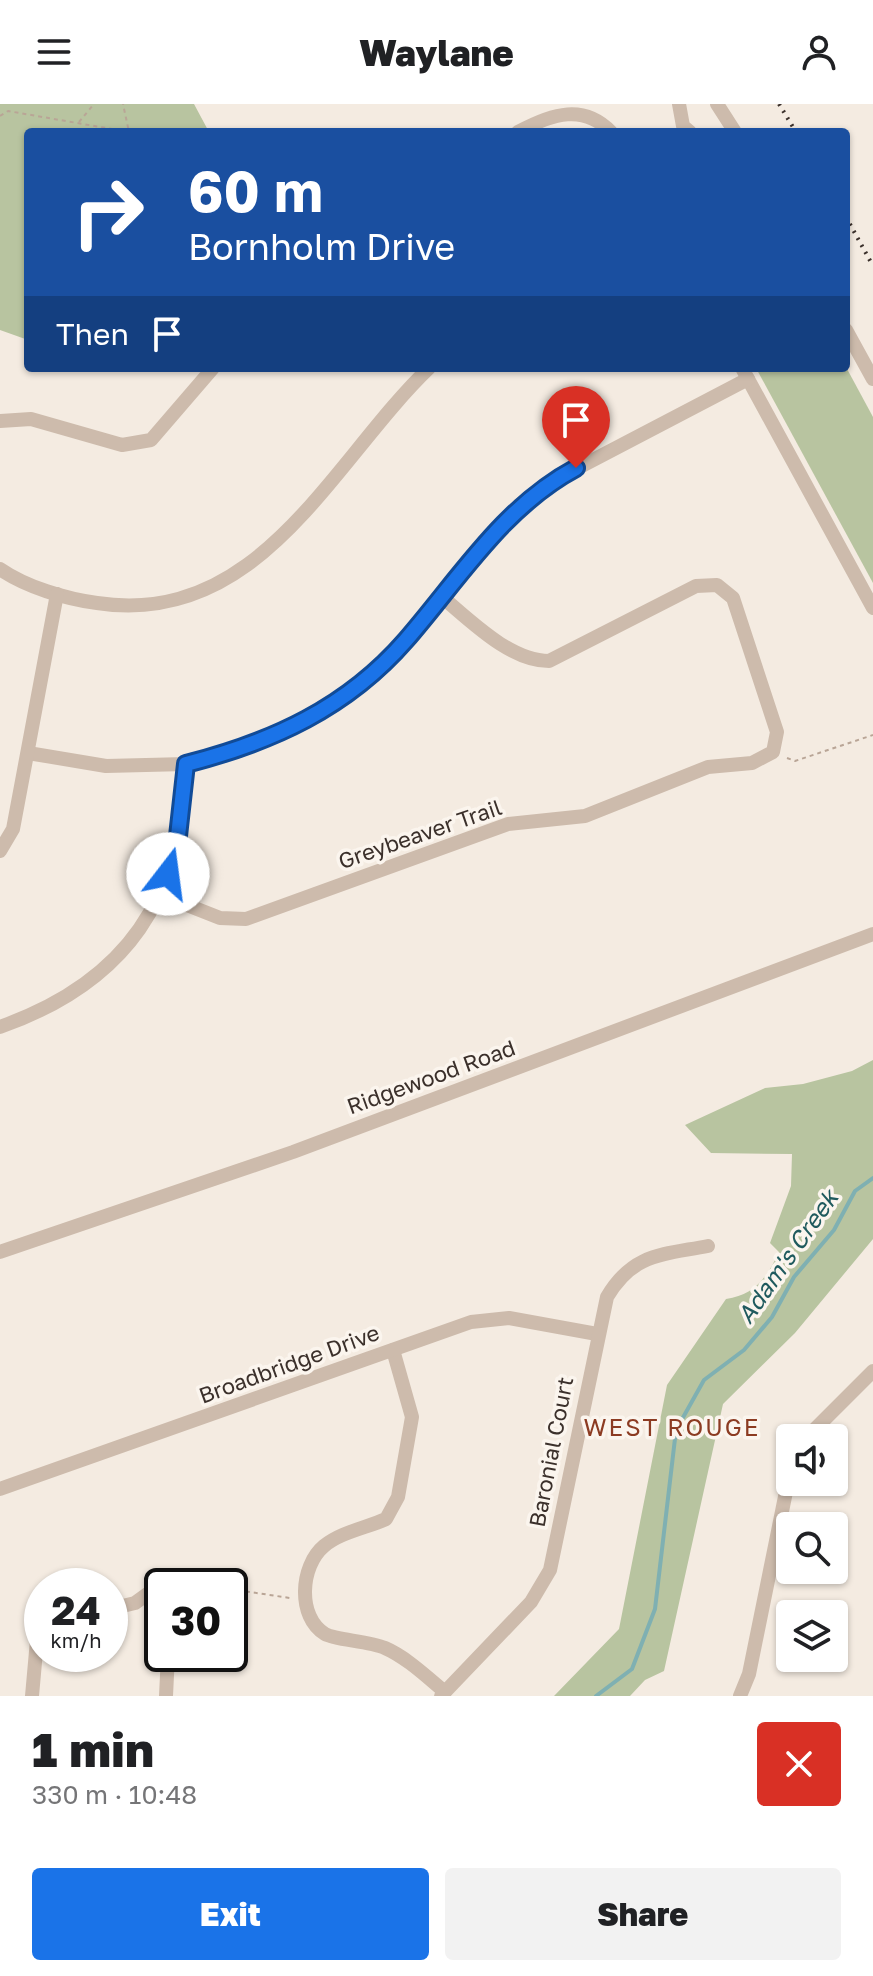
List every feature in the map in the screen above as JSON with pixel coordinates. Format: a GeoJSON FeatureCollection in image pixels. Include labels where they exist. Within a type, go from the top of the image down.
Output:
{"type":"FeatureCollection","features":[{"type":"Feature","properties":{"kind":"street"},"geometry":{"type":"LineString","coordinates":[[679,104],[677,111],[685,128]]}},
{"type":"Feature","properties":{"kind":"street"},"geometry":{"type":"LineString","coordinates":[[717,104],[732,128]]}},
{"type":"Feature","properties":{"kind":"street"},"geometry":{"type":"LineString","coordinates":[[525,128],[564,107],[579,106],[593,110],[608,128]]}},
{"type":"Feature","properties":{"kind":"street"},"geometry":{"type":"LineString","coordinates":[[850,337],[873,379]]}},
{"type":"Feature","properties":{"kind":"street"},"geometry":{"type":"LineString","coordinates":[[0,421],[31,419],[122,445],[151,440],[210,372]]}},
{"type":"Feature","properties":{"kind":"street"},"geometry":{"type":"LineString","coordinates":[[0,569],[57,594],[114,606],[154,603],[197,592],[250,564],[303,517],[426,372]]}},
{"type":"Feature","properties":{"kind":"street"},"geometry":{"type":"LineString","coordinates":[[28,753],[106,766],[186,764],[276,737],[343,698],[404,643],[519,505],[551,482],[745,374],[873,608]]}},
{"type":"Feature","properties":{"kind":"street"},"geometry":{"type":"LineString","coordinates":[[442,597],[515,652],[533,661],[549,661],[696,586],[717,585],[733,598],[777,732],[773,752]]}},
{"type":"Feature","properties":{"kind":"street"},"geometry":{"type":"LineString","coordinates":[[0,851],[13,829],[57,594]]}},
{"type":"Feature","properties":{"kind":"street","name":"Greybeaver Trail"},"geometry":{"type":"LineString","coordinates":[[159,894],[220,918],[246,919],[508,824],[585,816],[708,767],[752,763],[773,752]]}},
{"type":"Feature","properties":{"kind":"street"},"geometry":{"type":"LineString","coordinates":[[0,1027],[42,1013],[100,975],[138,932],[159,894],[178,836],[186,764]]}},
{"type":"Feature","properties":{"kind":"street","name":"Ridgewood Road"},"geometry":{"type":"LineString","coordinates":[[0,1252],[293,1152],[873,934]]}},
{"type":"Feature","properties":{"kind":"street","name":"Baronial Court"},"geometry":{"type":"LineString","coordinates":[[443,1694],[531,1602],[550,1570],[597,1334],[607,1297],[620,1275],[643,1259],[708,1246]]}},
{"type":"Feature","properties":{"kind":"street","name":"Broadbridge Drive"},"geometry":{"type":"LineString","coordinates":[[0,1489],[471,1322],[509,1318],[597,1334]]}},
{"type":"Feature","properties":{"kind":"street"},"geometry":{"type":"LineString","coordinates":[[393,1350],[412,1417],[398,1497],[386,1519],[334,1539],[320,1549],[311,1567],[303,1599],[310,1621],[326,1635],[352,1637],[387,1648],[443,1694]]}},
{"type":"Feature","properties":{"kind":"street"},"geometry":{"type":"LineString","coordinates":[[820,1424],[873,1371]]}},
{"type":"Feature","properties":{"kind":"street"},"geometry":{"type":"LineString","coordinates":[[745,1694],[785,1496]]}},
{"type":"Feature","properties":{"kind":"street"},"geometry":{"type":"LineString","coordinates":[[32,1696],[34,1672]]}},
{"type":"Feature","properties":{"kind":"street"},"geometry":{"type":"LineString","coordinates":[[166,1696],[167,1672]]}},
{"type":"Feature","properties":{"kind":"path"},"geometry":{"type":"LineString","coordinates":[[78,123],[94,104]]}},
{"type":"Feature","properties":{"kind":"path"},"geometry":{"type":"LineString","coordinates":[[123,104],[128,128]]}},
{"type":"Feature","properties":{"kind":"path"},"geometry":{"type":"LineString","coordinates":[[0,116],[8,111],[106,128]]}},
{"type":"Feature","properties":{"kind":"path"},"geometry":{"type":"LineString","coordinates":[[773,752],[795,761],[873,735]]}},
{"type":"Feature","properties":{"kind":"path"},"geometry":{"type":"LineString","coordinates":[[248,1591],[303,1599]]}},
{"type":"Feature","properties":{"kind":"green space"},"geometry":{"type":"Polygon","coordinates":[[[0,104],[194,104],[207,128],[24,128],[24,339],[0,330],[0,104]]]}},
{"type":"Feature","properties":{"kind":"green space"},"geometry":{"type":"Polygon","coordinates":[[[758,372],[849,372],[873,417],[873,583],[758,372]]]}},
{"type":"Feature","properties":{"kind":"green space"},"geometry":{"type":"Polygon","coordinates":[[[873,1060],[873,1239],[795,1333],[723,1404],[664,1671],[645,1680],[630,1696],[554,1696],[619,1629],[667,1385],[726,1299],[753,1289],[770,1269],[779,1252],[770,1243],[791,1186],[792,1154],[711,1153],[685,1125],[765,1088],[803,1084],[852,1071],[873,1060]]]}},
{"type":"Feature","properties":{"kind":"waterway","name":"Adam's Creek"},"geometry":{"type":"LineString","coordinates":[[596,1696],[632,1669],[655,1609],[676,1430],[704,1380],[744,1350],[772,1317],[794,1277],[834,1230],[855,1191],[873,1178]]}},
{"type":"Feature","properties":{"kind":"railway"},"geometry":{"type":"LineString","coordinates":[[779,104],[794,128]]}},
{"type":"Feature","properties":{"kind":"railway"},"geometry":{"type":"LineString","coordinates":[[850,224],[873,266]]}},
{"type":"Feature","properties":{"kind":"district","name":"WEST ROUGE"},"geometry":{"type":"Point","coordinates":[672,1428]}},
{"type":"Feature","properties":{"kind":"route"},"geometry":{"type":"LineString","coordinates":[[168,874],[178,836],[186,764],[239,751],[276,737],[343,698],[404,643],[519,505],[576,468]]}}]}
